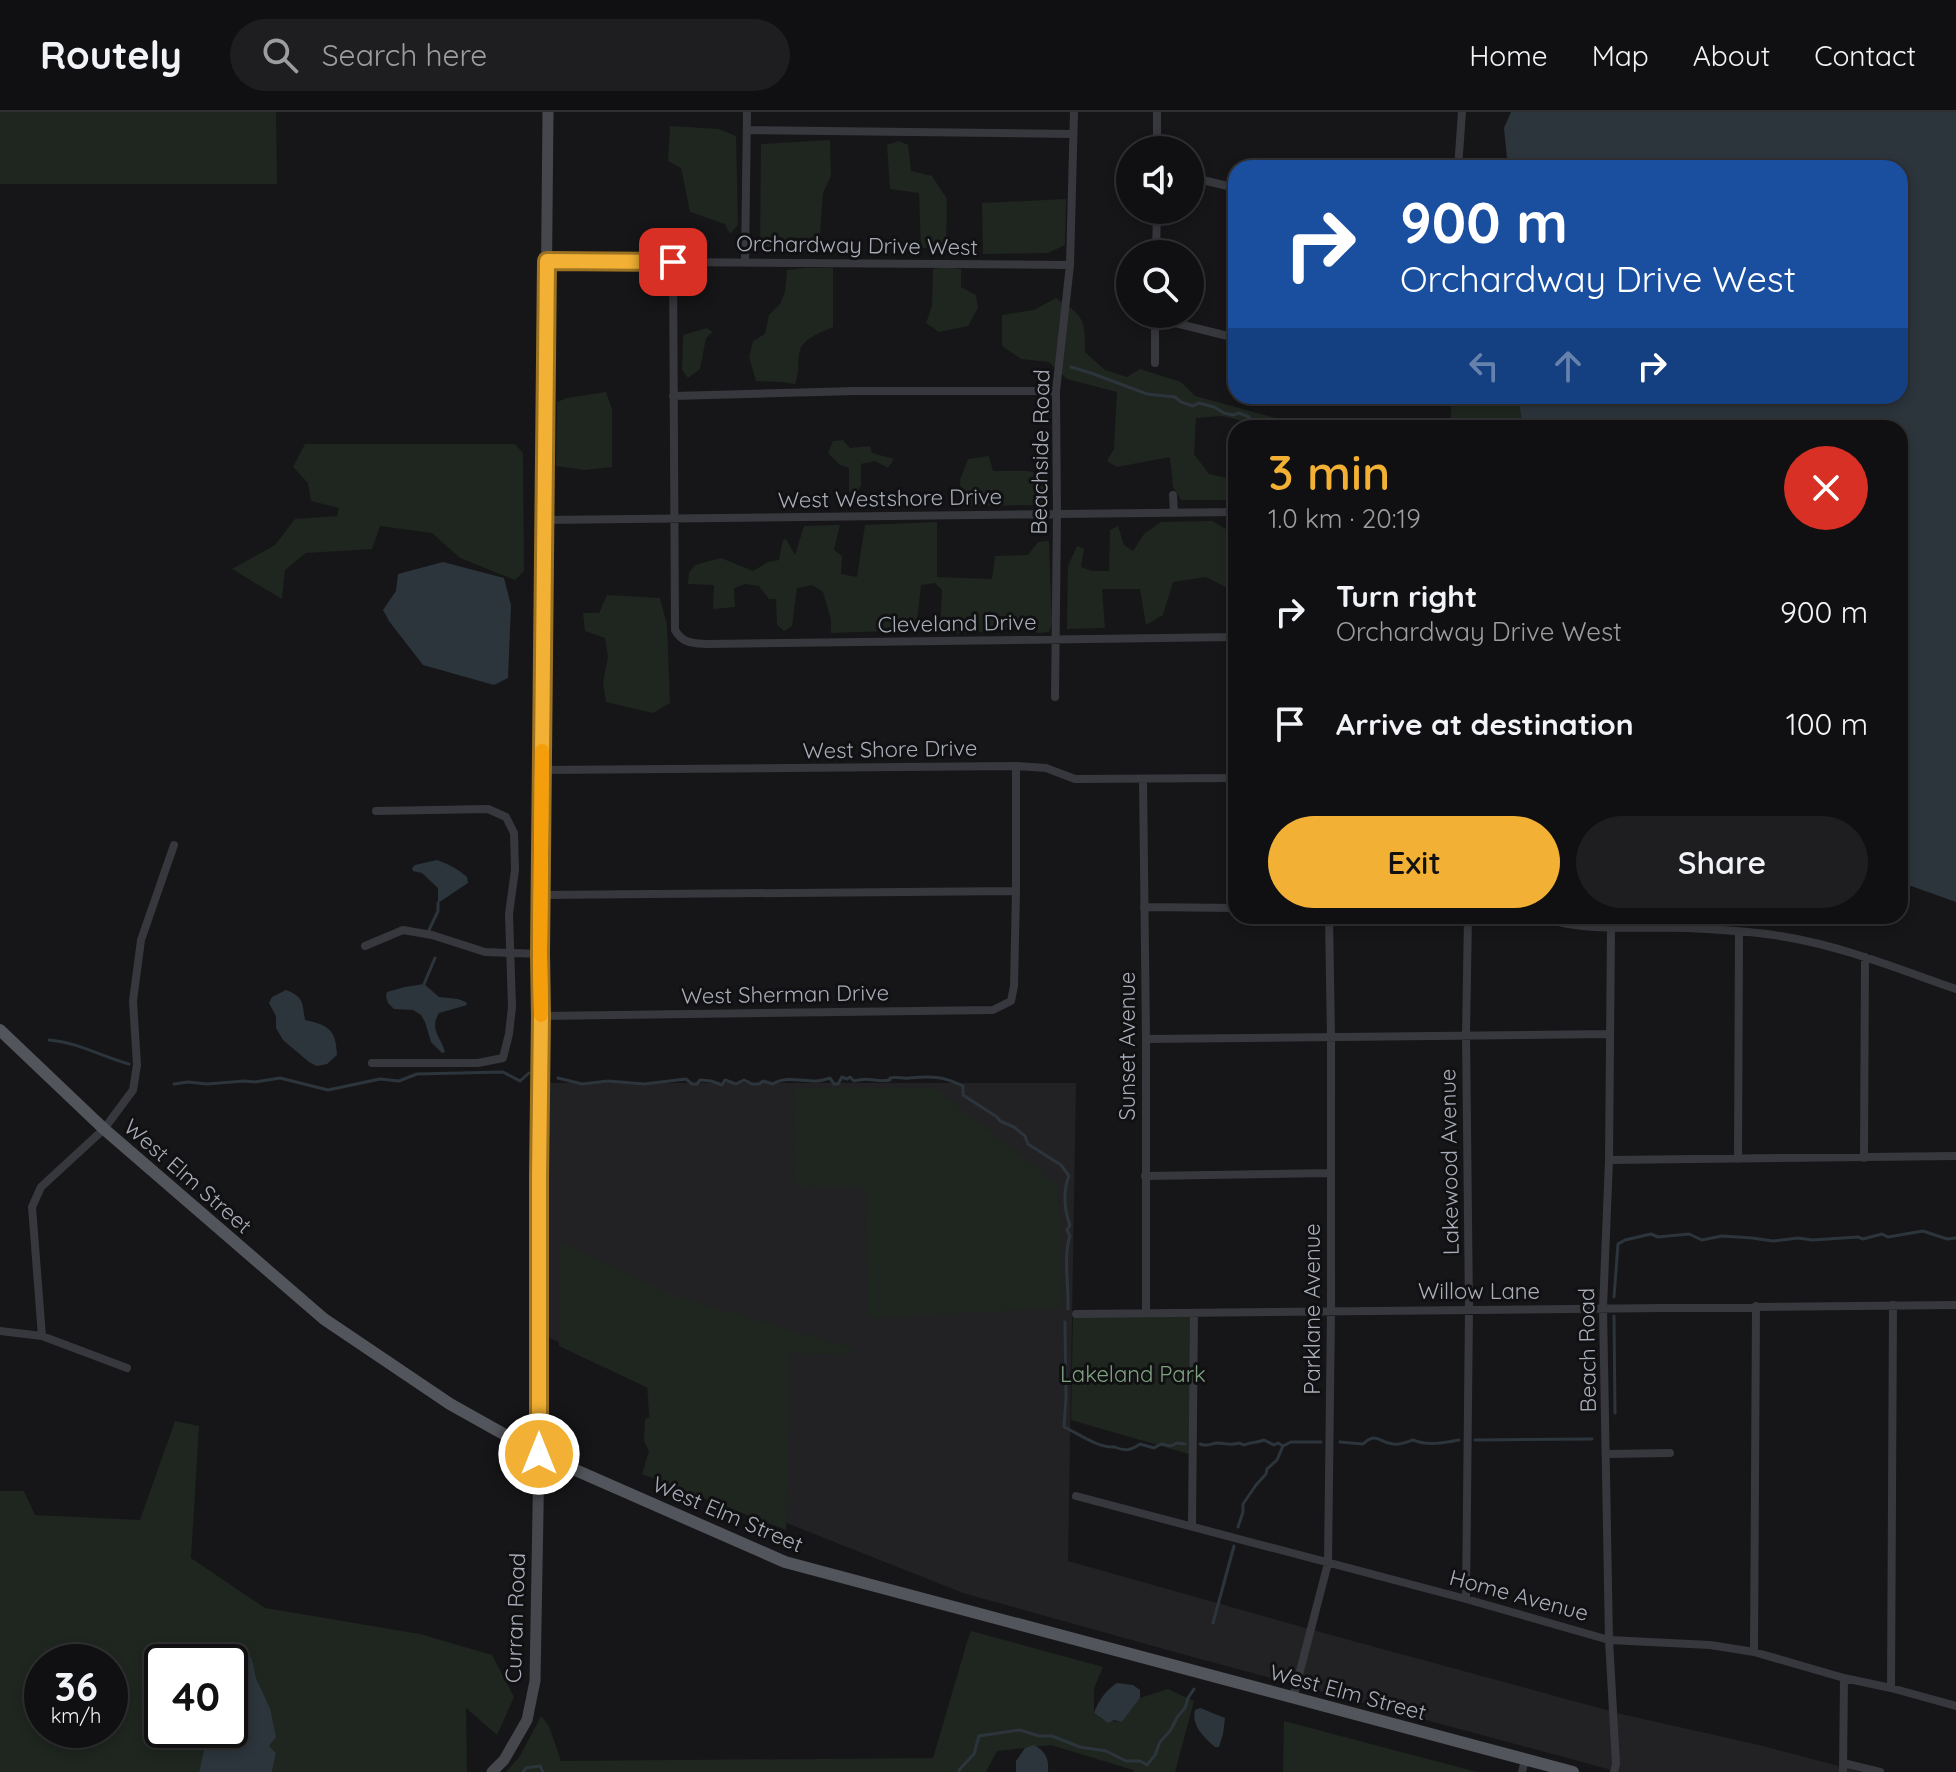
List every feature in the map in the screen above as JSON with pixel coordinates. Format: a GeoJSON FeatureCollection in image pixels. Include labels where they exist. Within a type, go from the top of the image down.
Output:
{"type":"FeatureCollection","features":[{"type":"Feature","properties":{"kind":"main road","name":"West Elm Street"},"geometry":{"type":"LineString","coordinates":[[0,1030],[104,1129],[324,1319],[450,1404],[539,1454],[785,1562],[1293,1698],[1524,1766],[1573,1772]]}},
{"type":"Feature","properties":{"kind":"street","name":"Curran Road"},"geometry":{"type":"LineString","coordinates":[[492,1772],[504,1760],[527,1720],[535,1681],[548,112]]}},
{"type":"Feature","properties":{"kind":"street"},"geometry":{"type":"LineString","coordinates":[[745,262],[747,112]]}},
{"type":"Feature","properties":{"kind":"street","name":"Beachside Road"},"geometry":{"type":"LineString","coordinates":[[1055,697],[1056,391],[1070,265],[1074,112]]}},
{"type":"Feature","properties":{"kind":"street"},"geometry":{"type":"LineString","coordinates":[[1157,112],[1157,136]]}},
{"type":"Feature","properties":{"kind":"street"},"geometry":{"type":"LineString","coordinates":[[1459,160],[1462,112]]}},
{"type":"Feature","properties":{"kind":"street"},"geometry":{"type":"LineString","coordinates":[[747,130],[1073,134]]}},
{"type":"Feature","properties":{"kind":"street"},"geometry":{"type":"LineString","coordinates":[[1204,180],[1228,186]]}},
{"type":"Feature","properties":{"kind":"street","name":"Orchardway Drive West"},"geometry":{"type":"LineString","coordinates":[[547,261],[1070,265]]}},
{"type":"Feature","properties":{"kind":"street"},"geometry":{"type":"LineString","coordinates":[[673,262],[674,520]]}},
{"type":"Feature","properties":{"kind":"street"},"geometry":{"type":"LineString","coordinates":[[1155,328],[1155,363]]}},
{"type":"Feature","properties":{"kind":"street"},"geometry":{"type":"LineString","coordinates":[[1199,328],[1228,336]]}},
{"type":"Feature","properties":{"kind":"street"},"geometry":{"type":"LineString","coordinates":[[673,396],[856,391],[1056,391]]}},
{"type":"Feature","properties":{"kind":"street"},"geometry":{"type":"LineString","coordinates":[[1173,495],[1174,513]]}},
{"type":"Feature","properties":{"kind":"street","name":"West Westshore Drive"},"geometry":{"type":"LineString","coordinates":[[544,520],[1228,512]]}},
{"type":"Feature","properties":{"kind":"street","name":"Cleveland Drive"},"geometry":{"type":"LineString","coordinates":[[674,520],[675,630],[687,642],[1228,637]]}},
{"type":"Feature","properties":{"kind":"street"},"geometry":{"type":"LineString","coordinates":[[540,895],[1016,891],[1016,766]]}},
{"type":"Feature","properties":{"kind":"street","name":"West Shore Drive"},"geometry":{"type":"LineString","coordinates":[[542,770],[1016,766],[1046,768],[1075,779],[1228,778]]}},
{"type":"Feature","properties":{"kind":"street","name":"Sunset Avenue"},"geometry":{"type":"LineString","coordinates":[[1143,779],[1146,1313]]}},
{"type":"Feature","properties":{"kind":"street"},"geometry":{"type":"LineString","coordinates":[[372,1063],[478,1063],[503,1058],[512,1007],[509,914],[515,870],[514,833],[506,817],[488,809],[376,811]]}},
{"type":"Feature","properties":{"kind":"street"},"geometry":{"type":"LineString","coordinates":[[42,1336],[32,1207],[41,1187],[104,1129],[129,1097],[136,1081],[133,1001],[141,940],[174,845]]}},
{"type":"Feature","properties":{"kind":"street","name":"West Sherman Drive"},"geometry":{"type":"LineString","coordinates":[[541,1016],[993,1010],[1011,1001],[1014,986],[1016,891]]}},
{"type":"Feature","properties":{"kind":"street"},"geometry":{"type":"LineString","coordinates":[[1144,907],[1228,908]]}},
{"type":"Feature","properties":{"kind":"street","name":"Parklane Avenue"},"geometry":{"type":"LineString","coordinates":[[1293,1698],[1328,1563],[1331,1311],[1329,924]]}},
{"type":"Feature","properties":{"kind":"street","name":"Lakewood Avenue"},"geometry":{"type":"LineString","coordinates":[[1466,1599],[1468,924]]}},
{"type":"Feature","properties":{"kind":"street"},"geometry":{"type":"LineString","coordinates":[[1581,924],[1688,928],[1786,937],[1865,957],[1956,989]]}},
{"type":"Feature","properties":{"kind":"street","name":"Beach Road"},"geometry":{"type":"LineString","coordinates":[[1611,927],[1609,1160],[1603,1308],[1614,1772]]}},
{"type":"Feature","properties":{"kind":"street"},"geometry":{"type":"LineString","coordinates":[[365,946],[403,930],[432,935],[485,952],[540,954]]}},
{"type":"Feature","properties":{"kind":"street"},"geometry":{"type":"LineString","coordinates":[[1738,1159],[1739,932]]}},
{"type":"Feature","properties":{"kind":"street"},"geometry":{"type":"LineString","coordinates":[[1864,1158],[1865,957]]}},
{"type":"Feature","properties":{"kind":"street"},"geometry":{"type":"LineString","coordinates":[[1146,1039],[1609,1034]]}},
{"type":"Feature","properties":{"kind":"street"},"geometry":{"type":"LineString","coordinates":[[1609,1160],[1956,1156]]}},
{"type":"Feature","properties":{"kind":"street"},"geometry":{"type":"LineString","coordinates":[[1145,1176],[1330,1173]]}},
{"type":"Feature","properties":{"kind":"street"},"geometry":{"type":"LineString","coordinates":[[1891,1688],[1893,1305]]}},
{"type":"Feature","properties":{"kind":"street","name":"Willow Lane"},"geometry":{"type":"LineString","coordinates":[[1076,1314],[1956,1305]]}},
{"type":"Feature","properties":{"kind":"street"},"geometry":{"type":"LineString","coordinates":[[1754,1652],[1756,1306]]}},
{"type":"Feature","properties":{"kind":"street"},"geometry":{"type":"LineString","coordinates":[[1192,1526],[1194,1313]]}},
{"type":"Feature","properties":{"kind":"street"},"geometry":{"type":"LineString","coordinates":[[0,1331],[42,1336],[127,1368]]}},
{"type":"Feature","properties":{"kind":"street"},"geometry":{"type":"LineString","coordinates":[[1607,1454],[1670,1453]]}},
{"type":"Feature","properties":{"kind":"street","name":"Home Avenue"},"geometry":{"type":"LineString","coordinates":[[1076,1496],[1609,1640],[1710,1645],[1754,1652],[1956,1706]]}},
{"type":"Feature","properties":{"kind":"street"},"geometry":{"type":"LineString","coordinates":[[1844,1678],[1843,1767],[1880,1772]]}},
{"type":"Feature","properties":{"kind":"shaded area"},"geometry":{"type":"Polygon","coordinates":[[[1511,112],[1956,112],[1956,902],[1908,887],[1908,420],[1522,420],[1519,404],[1908,404],[1908,160],[1507,160],[1504,128],[1511,112]]]}},
{"type":"Feature","properties":{"kind":"shaded area"},"geometry":{"type":"Polygon","coordinates":[[[443,562],[504,578],[511,605],[508,678],[494,685],[423,665],[383,610],[396,591],[398,574],[443,562]]]}},
{"type":"Feature","properties":{"kind":"shaded area"},"geometry":{"type":"Polygon","coordinates":[[[437,860],[464,874],[468,883],[438,903],[438,888],[412,868],[437,860]]]}},
{"type":"Feature","properties":{"kind":"shaded area"},"geometry":{"type":"Polygon","coordinates":[[[424,984],[439,997],[458,999],[467,1005],[439,1013],[435,1029],[445,1052],[442,1053],[431,1042],[421,1015],[413,1010],[394,1009],[386,996],[387,992],[424,984]]]}},
{"type":"Feature","properties":{"kind":"shaded area"},"geometry":{"type":"Polygon","coordinates":[[[286,990],[301,1001],[305,1020],[320,1024],[333,1034],[337,1055],[327,1064],[317,1066],[309,1062],[283,1040],[276,1028],[276,1016],[269,1003],[272,997],[286,990]]]}},
{"type":"Feature","properties":{"kind":"shaded area"},"geometry":{"type":"Polygon","coordinates":[[[547,1083],[1076,1083],[1068,1561],[1621,1714],[1861,1772],[1619,1772],[963,1593],[653,1470],[647,1385],[546,1336],[547,1083]]]}},
{"type":"Feature","properties":{"kind":"shaded area"},"geometry":{"type":"Polygon","coordinates":[[[248,1654],[270,1708],[276,1737],[269,1746],[276,1753],[272,1772],[199,1772],[204,1748],[248,1748],[248,1654]]]}},
{"type":"Feature","properties":{"kind":"shaded area"},"geometry":{"type":"Polygon","coordinates":[[[1117,1683],[1133,1685],[1140,1690],[1140,1698],[1122,1722],[1114,1720],[1108,1723],[1094,1713],[1103,1696],[1117,1683]]]}},
{"type":"Feature","properties":{"kind":"shaded area"},"geometry":{"type":"Polygon","coordinates":[[[1200,1708],[1225,1718],[1219,1747],[1215,1747],[1199,1731],[1194,1716],[1195,1710],[1200,1708]]]}},
{"type":"Feature","properties":{"kind":"shaded area"},"geometry":{"type":"Polygon","coordinates":[[[1034,1745],[1046,1756],[1048,1772],[1016,1772],[1016,1761],[1025,1748],[1034,1745]]]}},
{"type":"Feature","properties":{"kind":"green space"},"geometry":{"type":"Polygon","coordinates":[[[0,112],[276,112],[277,184],[0,184],[0,112]]]}},
{"type":"Feature","properties":{"kind":"green space"},"geometry":{"type":"Polygon","coordinates":[[[670,126],[719,129],[736,136],[738,225],[730,234],[725,224],[690,212],[681,168],[668,161],[670,126]]]}},
{"type":"Feature","properties":{"kind":"green space"},"geometry":{"type":"Polygon","coordinates":[[[830,140],[831,176],[823,193],[819,248],[760,247],[761,144],[830,140]]]}},
{"type":"Feature","properties":{"kind":"green space"},"geometry":{"type":"Polygon","coordinates":[[[899,141],[908,145],[911,171],[932,176],[947,199],[946,249],[921,248],[919,193],[890,189],[887,145],[899,141]]]}},
{"type":"Feature","properties":{"kind":"green space"},"geometry":{"type":"Polygon","coordinates":[[[1066,199],[1065,245],[1048,253],[983,254],[982,203],[1066,199]]]}},
{"type":"Feature","properties":{"kind":"green space"},"geometry":{"type":"Polygon","coordinates":[[[833,268],[833,327],[802,346],[795,384],[756,381],[749,357],[753,341],[765,334],[769,315],[780,304],[785,292],[787,270],[833,268]]]}},
{"type":"Feature","properties":{"kind":"green space"},"geometry":{"type":"Polygon","coordinates":[[[933,269],[961,269],[961,287],[976,295],[978,308],[968,326],[939,332],[926,323],[932,306],[933,269]]]}},
{"type":"Feature","properties":{"kind":"green space"},"geometry":{"type":"Polygon","coordinates":[[[1056,298],[1072,309],[1083,325],[1085,352],[1105,370],[1127,377],[1140,369],[1181,382],[1195,396],[1283,420],[1239,420],[1221,416],[1196,418],[1194,454],[1209,474],[1228,478],[1228,500],[1181,500],[1173,487],[1170,457],[1117,467],[1107,461],[1114,449],[1117,392],[1067,379],[1049,362],[1021,359],[1002,346],[1002,315],[1034,310],[1056,298]]]}},
{"type":"Feature","properties":{"kind":"green space"},"geometry":{"type":"Polygon","coordinates":[[[707,328],[713,332],[706,338],[700,369],[688,378],[682,370],[683,335],[707,328]]]}},
{"type":"Feature","properties":{"kind":"green space"},"geometry":{"type":"Polygon","coordinates":[[[606,392],[612,409],[612,467],[585,470],[556,466],[557,402],[606,392]]]}},
{"type":"Feature","properties":{"kind":"green space"},"geometry":{"type":"Polygon","coordinates":[[[1452,404],[1519,404],[1522,420],[1450,420],[1452,404]]]}},
{"type":"Feature","properties":{"kind":"green space"},"geometry":{"type":"Polygon","coordinates":[[[843,440],[850,448],[870,446],[872,453],[894,459],[888,468],[875,461],[861,464],[861,485],[854,498],[849,491],[849,468],[840,465],[828,453],[833,441],[843,440]]]}},
{"type":"Feature","properties":{"kind":"green space"},"geometry":{"type":"Polygon","coordinates":[[[305,444],[515,444],[523,453],[524,571],[515,580],[460,558],[432,533],[380,526],[372,549],[306,553],[285,570],[282,599],[232,569],[275,545],[295,519],[337,516],[339,508],[311,501],[308,483],[293,467],[305,444]]]}},
{"type":"Feature","properties":{"kind":"green space"},"geometry":{"type":"Polygon","coordinates":[[[989,456],[993,471],[1027,471],[1048,475],[1047,505],[961,506],[960,480],[968,459],[989,456]]]}},
{"type":"Feature","properties":{"kind":"green space"},"geometry":{"type":"Polygon","coordinates":[[[1212,521],[1226,529],[1228,588],[1206,577],[1173,582],[1163,615],[1146,625],[1140,589],[1102,589],[1105,628],[1067,629],[1068,566],[1077,546],[1084,549],[1081,567],[1092,571],[1109,571],[1110,530],[1118,526],[1124,545],[1133,551],[1144,534],[1161,522],[1212,521]]]}},
{"type":"Feature","properties":{"kind":"green space"},"geometry":{"type":"Polygon","coordinates":[[[937,522],[937,577],[992,579],[995,556],[1028,555],[1038,542],[1049,541],[1052,624],[1049,632],[1037,633],[1019,627],[940,634],[942,590],[935,583],[921,585],[916,630],[831,633],[831,620],[823,592],[812,585],[797,588],[792,626],[784,631],[777,625],[776,599],[769,599],[759,586],[745,584],[734,588],[735,607],[713,609],[714,585],[688,584],[689,573],[695,565],[721,558],[753,571],[768,562],[779,560],[783,540],[786,539],[795,555],[804,526],[840,525],[834,550],[842,556],[841,574],[857,577],[865,525],[937,522]]]}},
{"type":"Feature","properties":{"kind":"green space"},"geometry":{"type":"Polygon","coordinates":[[[607,595],[660,598],[667,625],[670,703],[653,713],[606,702],[603,683],[608,657],[605,638],[585,631],[583,613],[599,613],[607,595]]]}},
{"type":"Feature","properties":{"kind":"green space"},"geometry":{"type":"Polygon","coordinates":[[[934,1087],[1058,1185],[1062,1308],[868,1318],[865,1188],[793,1186],[794,1088],[934,1087]]]}},
{"type":"Feature","properties":{"kind":"green space"},"geometry":{"type":"Polygon","coordinates":[[[565,1244],[673,1295],[854,1349],[851,1355],[790,1353],[786,1530],[642,1474],[649,1451],[644,1441],[645,1419],[651,1417],[648,1388],[559,1346],[559,1245],[565,1244]]]}},
{"type":"Feature","properties":{"kind":"green space","name":"Lakeland Park"},"geometry":{"type":"Polygon","coordinates":[[[1194,1313],[1192,1455],[1071,1420],[1073,1314],[1194,1313]]]}},
{"type":"Feature","properties":{"kind":"green space"},"geometry":{"type":"Polygon","coordinates":[[[175,1421],[199,1426],[191,1558],[265,1608],[420,1634],[492,1655],[514,1697],[497,1735],[466,1708],[467,1772],[272,1772],[276,1753],[269,1746],[270,1708],[248,1655],[248,1644],[144,1644],[144,1748],[204,1748],[199,1772],[0,1772],[0,1491],[24,1491],[35,1515],[140,1520],[175,1421]]]}},
{"type":"Feature","properties":{"kind":"green space"},"geometry":{"type":"Polygon","coordinates":[[[971,1631],[1103,1667],[1094,1688],[1094,1713],[1103,1720],[1122,1722],[1140,1698],[1168,1689],[1194,1701],[1175,1772],[1134,1772],[1051,1745],[997,1751],[986,1772],[506,1772],[520,1756],[541,1716],[549,1726],[561,1761],[933,1758],[971,1631]]]}},
{"type":"Feature","properties":{"kind":"green space"},"geometry":{"type":"Polygon","coordinates":[[[1284,1721],[1477,1772],[1283,1772],[1284,1721]]]}},
{"type":"Feature","properties":{"kind":"waterway"},"geometry":{"type":"LineString","coordinates":[[1071,367],[1147,394],[1175,397],[1193,406],[1199,403],[1233,415],[1239,413],[1250,420]]}},
{"type":"Feature","properties":{"kind":"waterway"},"geometry":{"type":"LineString","coordinates":[[429,930],[438,911],[438,903]]}},
{"type":"Feature","properties":{"kind":"waterway"},"geometry":{"type":"LineString","coordinates":[[424,984],[435,958]]}},
{"type":"Feature","properties":{"kind":"waterway"},"geometry":{"type":"LineString","coordinates":[[49,1040],[129,1064]]}},
{"type":"Feature","properties":{"kind":"waterway"},"geometry":{"type":"LineString","coordinates":[[174,1084],[255,1082],[280,1078],[328,1090],[380,1079],[399,1081],[417,1074],[503,1072],[520,1081],[529,1073]]}},
{"type":"Feature","properties":{"kind":"waterway"},"geometry":{"type":"LineString","coordinates":[[558,1078],[582,1084],[608,1081],[644,1084],[686,1079],[692,1084],[700,1080],[722,1085],[725,1080],[736,1084],[744,1080],[752,1084],[763,1081],[773,1084],[788,1080],[830,1078],[838,1084],[842,1077],[850,1077],[854,1081],[930,1077],[963,1086],[963,1095],[1014,1127],[1025,1136],[1028,1144],[1061,1165],[1069,1176],[1065,1200],[1070,1225],[1067,1230],[1070,1236],[1068,1309]]}},
{"type":"Feature","properties":{"kind":"waterway"},"geometry":{"type":"LineString","coordinates":[[1614,1297],[1618,1244],[1651,1234],[1658,1237],[1689,1234],[1702,1240],[1722,1236],[1773,1241],[1798,1238],[1863,1239],[1882,1234],[1888,1237],[1923,1231],[1947,1239],[1956,1238]]}},
{"type":"Feature","properties":{"kind":"waterway"},"geometry":{"type":"LineString","coordinates":[[1614,1316],[1615,1413]]}},
{"type":"Feature","properties":{"kind":"waterway"},"geometry":{"type":"LineString","coordinates":[[1065,1322],[1064,1427],[1095,1443],[1122,1449],[1131,1449],[1140,1444],[1154,1448],[1161,1444],[1185,1444]]}},
{"type":"Feature","properties":{"kind":"waterway"},"geometry":{"type":"LineString","coordinates":[[1340,1442],[1363,1444],[1372,1438],[1396,1444],[1413,1440],[1430,1443],[1459,1440]]}},
{"type":"Feature","properties":{"kind":"waterway"},"geometry":{"type":"LineString","coordinates":[[1475,1440],[1592,1439]]}},
{"type":"Feature","properties":{"kind":"waterway"},"geometry":{"type":"LineString","coordinates":[[1200,1444],[1244,1445],[1264,1440],[1283,1446]]}},
{"type":"Feature","properties":{"kind":"waterway"},"geometry":{"type":"LineString","coordinates":[[1238,1527],[1243,1504],[1267,1469],[1277,1460],[1283,1446],[1291,1442],[1321,1442]]}},
{"type":"Feature","properties":{"kind":"waterway"},"geometry":{"type":"LineString","coordinates":[[1213,1623],[1234,1546]]}},
{"type":"Feature","properties":{"kind":"waterway"},"geometry":{"type":"LineString","coordinates":[[959,1772],[974,1754],[979,1736],[1020,1730],[1052,1736],[1147,1765],[1194,1689]]}},
{"type":"Feature","properties":{"kind":"waterway"},"geometry":{"type":"LineString","coordinates":[[523,1772],[526,1768],[540,1766],[543,1772]]}},
{"type":"Feature","properties":{"kind":"slow traffic"},"geometry":{"type":"LineString","coordinates":[[541,1015],[542,751]]}},
{"type":"Feature","properties":{"kind":"route"},"geometry":{"type":"LineString","coordinates":[[539,1454],[547,261],[673,262]]}}]}
